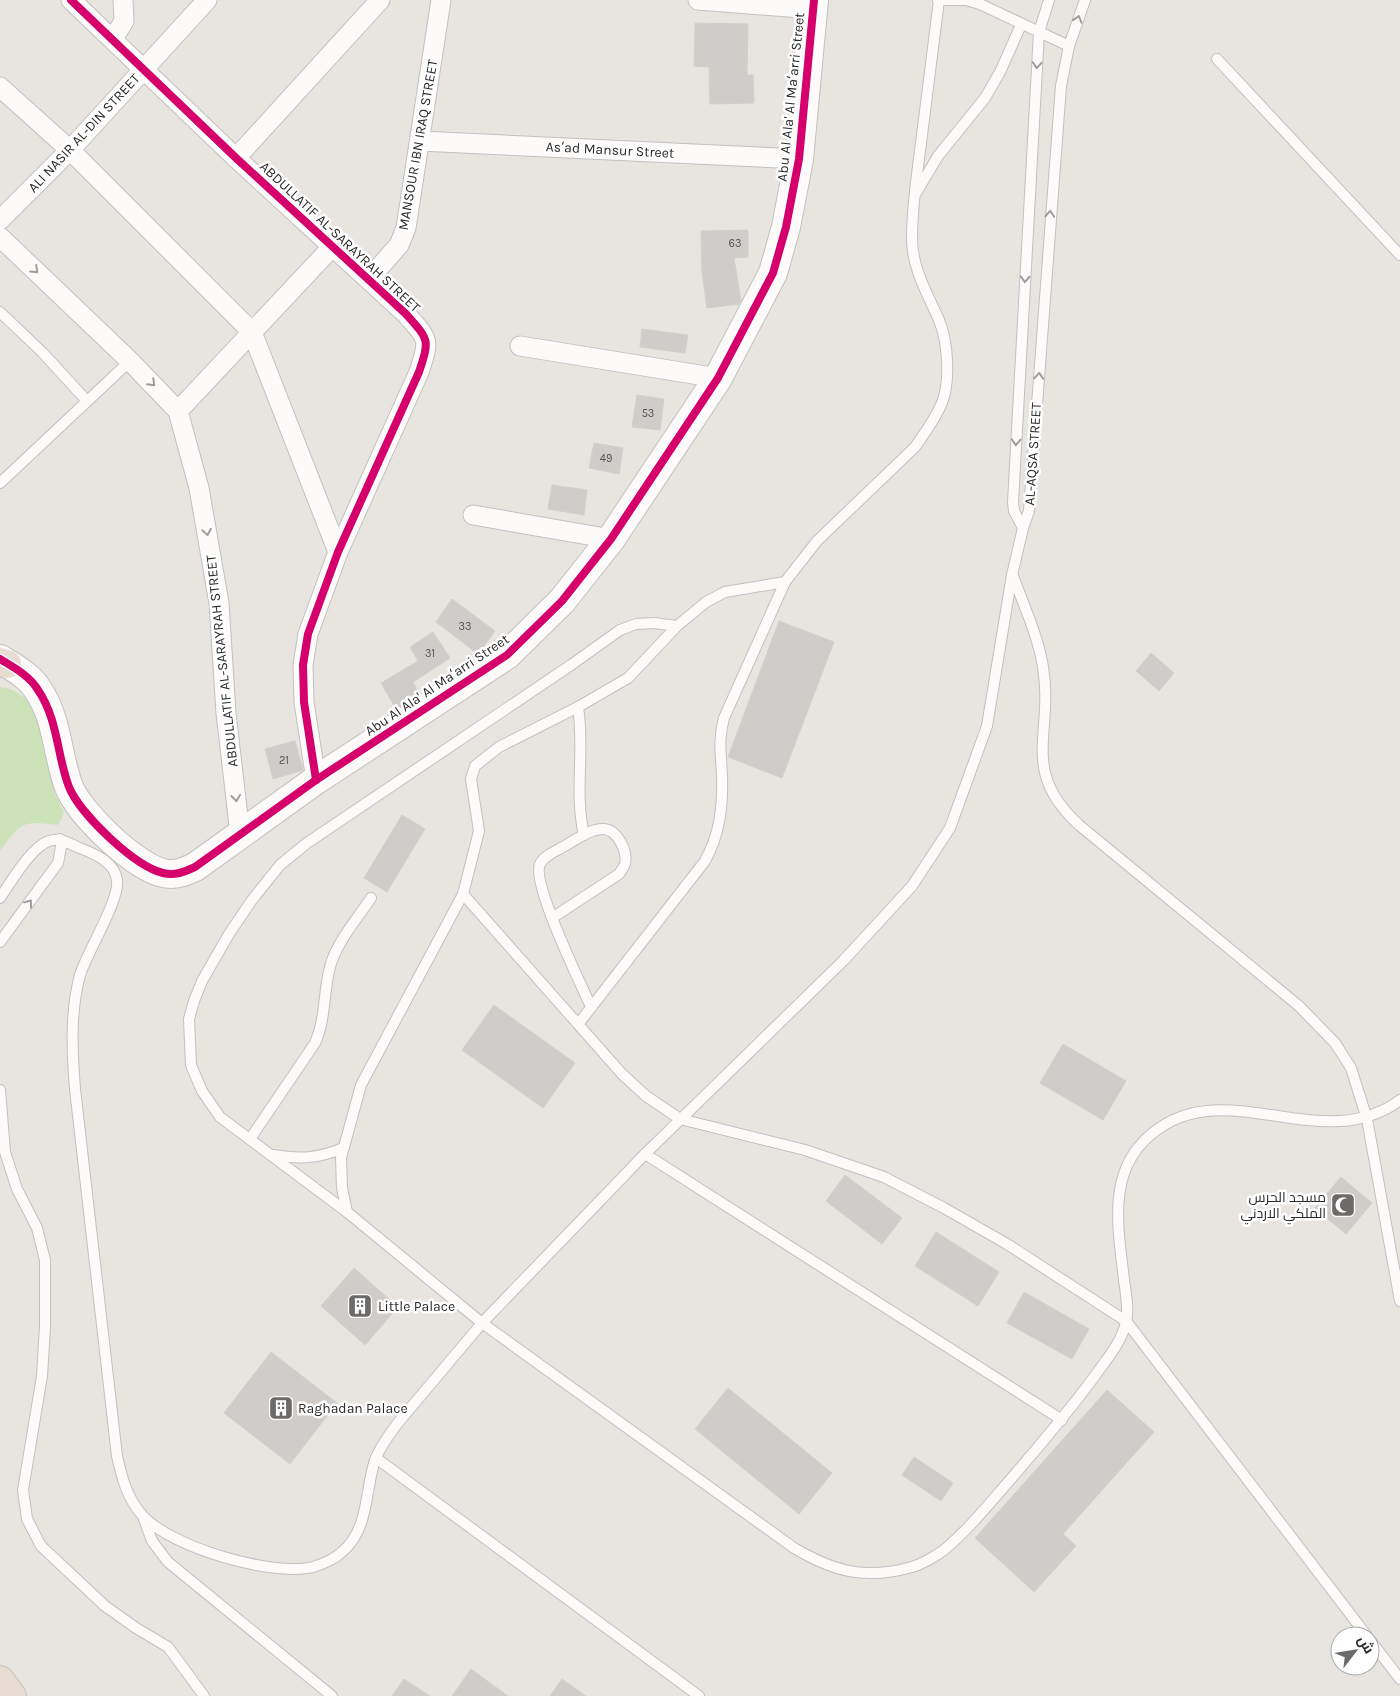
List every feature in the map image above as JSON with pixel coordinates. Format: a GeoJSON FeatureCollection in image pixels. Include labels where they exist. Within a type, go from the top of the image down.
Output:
{"type":"FeatureCollection","features":[{"type":"Feature","properties":{"kind":"highway"},"geometry":{"type":"LineString","coordinates":[[0,1680],[12,1696]]}},
{"type":"Feature","properties":{"kind":"street","name":"ABDULLATIF AL-SARAYRAH STREET"},"geometry":{"type":"LineString","coordinates":[[71,0],[236,158],[369,279],[417,326],[428,346],[419,372],[338,552],[308,634],[303,665],[304,702],[316,780]]}},
{"type":"Feature","properties":{"kind":"street"},"geometry":{"type":"LineString","coordinates":[[112,39],[124,21],[123,0]]}},
{"type":"Feature","properties":{"kind":"street","name":"ALI NASIR AL-DIN STREET"},"geometry":{"type":"LineString","coordinates":[[0,220],[70,150],[207,0]]}},
{"type":"Feature","properties":{"kind":"street"},"geometry":{"type":"LineString","coordinates":[[236,158],[380,0]]}},
{"type":"Feature","properties":{"kind":"street","name":"MANSOUR IBN IRAQ STREET"},"geometry":{"type":"LineString","coordinates":[[369,279],[399,245],[406,228],[441,0]]}},
{"type":"Feature","properties":{"kind":"street"},"geometry":{"type":"LineString","coordinates":[[698,0],[814,4]]}},
{"type":"Feature","properties":{"kind":"street","name":"Abu Al Ala' Al Maʻarri Street"},"geometry":{"type":"LineString","coordinates":[[2,661],[23,675],[38,689],[52,719],[62,762],[74,797],[130,856],[150,869],[164,874],[178,874],[195,867],[316,780],[507,655],[562,601],[611,539],[718,378],[772,273],[786,227],[799,159],[814,4]]}},
{"type":"Feature","properties":{"kind":"street"},"geometry":{"type":"LineString","coordinates":[[0,87],[70,150],[252,332],[338,552]]}},
{"type":"Feature","properties":{"kind":"street","name":"Asʻad Mansur Street"},"geometry":{"type":"LineString","coordinates":[[420,141],[799,159]]}},
{"type":"Feature","properties":{"kind":"street","name":"ABDULLATIF AL-SARAYRAH STREET"},"geometry":{"type":"LineString","coordinates":[[0,237],[130,361],[178,411],[200,488],[217,594],[226,713],[240,834]]}},
{"type":"Feature","properties":{"kind":"street"},"geometry":{"type":"LineString","coordinates":[[178,411],[333,246]]}},
{"type":"Feature","properties":{"kind":"street"},"geometry":{"type":"LineString","coordinates":[[520,346],[718,378]]}},
{"type":"Feature","properties":{"kind":"street"},"geometry":{"type":"LineString","coordinates":[[474,515],[611,539]]}},
{"type":"Feature","properties":{"kind":"lane"},"geometry":{"type":"LineString","coordinates":[[579,1023],[705,861],[714,846],[720,828],[722,791],[720,734],[724,718],[785,582],[817,541],[914,447],[928,430],[942,404],[946,374],[946,346],[939,321],[925,294],[916,265],[912,239],[914,196],[938,0],[966,0],[980,4],[1069,46]]}},
{"type":"Feature","properties":{"kind":"lane","name":"AL-AQSA STREET"},"geometry":{"type":"LineString","coordinates":[[1022,528],[1013,502],[1039,32],[1049,0]]}},
{"type":"Feature","properties":{"kind":"lane","name":"AL-AQSA STREET"},"geometry":{"type":"LineString","coordinates":[[1022,528],[1030,502],[1055,139],[1061,86],[1069,46],[1085,0]]}},
{"type":"Feature","properties":{"kind":"lane"},"geometry":{"type":"LineString","coordinates":[[914,196],[938,156],[985,98],[1000,72],[1022,25]]}},
{"type":"Feature","properties":{"kind":"lane"},"geometry":{"type":"LineString","coordinates":[[1218,59],[1400,255]]}},
{"type":"Feature","properties":{"kind":"lane"},"geometry":{"type":"LineString","coordinates":[[0,312],[42,352],[88,401]]}},
{"type":"Feature","properties":{"kind":"lane"},"geometry":{"type":"LineString","coordinates":[[0,483],[130,361]]}},
{"type":"Feature","properties":{"kind":"lane"},"geometry":{"type":"LineString","coordinates":[[142,1516],[166,1535],[202,1550],[274,1567],[311,1567],[328,1562],[343,1551],[358,1533],[376,1458],[397,1424],[482,1323],[645,1154],[843,960],[912,886],[950,828],[987,726],[1012,575],[1022,528]]}},
{"type":"Feature","properties":{"kind":"lane"},"geometry":{"type":"LineString","coordinates":[[1012,575],[1035,636],[1043,666],[1046,694],[1042,762],[1045,780],[1054,797],[1064,811],[1078,824],[1299,1006],[1335,1044],[1351,1068],[1367,1118],[1400,1301]]}},
{"type":"Feature","properties":{"kind":"lane"},"geometry":{"type":"LineString","coordinates":[[347,1212],[340,1170],[343,1148],[355,1101],[372,1060],[463,894],[479,831],[471,779],[476,766],[499,747],[578,707],[628,678],[676,626],[700,606],[726,592],[785,582]]}},
{"type":"Feature","properties":{"kind":"lane"},"geometry":{"type":"LineString","coordinates":[[676,626],[654,622],[636,624],[620,630],[307,843],[280,865],[228,934],[202,981],[188,1019],[191,1065],[202,1091],[220,1117],[347,1212],[482,1323],[794,1548],[821,1564],[852,1573],[884,1573],[914,1566],[942,1551],[966,1530],[1062,1420],[1111,1353],[1126,1321],[1117,1200],[1125,1169],[1143,1142],[1169,1121],[1200,1110],[1232,1110],[1313,1121],[1342,1122],[1367,1118],[1400,1100]]}},
{"type":"Feature","properties":{"kind":"lane"},"geometry":{"type":"LineString","coordinates":[[578,707],[582,746],[578,801],[584,835]]}},
{"type":"Feature","properties":{"kind":"lane"},"geometry":{"type":"LineString","coordinates":[[552,918],[619,874],[624,864],[625,853],[615,834],[606,829],[596,830],[584,835],[545,857],[540,865],[538,875],[552,918],[591,1007]]}},
{"type":"Feature","properties":{"kind":"lane"},"geometry":{"type":"LineString","coordinates":[[0,942],[58,863],[62,847],[60,839]]}},
{"type":"Feature","properties":{"kind":"lane"},"geometry":{"type":"LineString","coordinates":[[0,898],[36,850],[50,840],[60,839],[107,862],[118,880],[113,899],[81,973],[75,1006],[72,1045],[75,1089],[117,1456],[125,1488],[142,1516],[152,1540],[168,1562],[332,1696]]}},
{"type":"Feature","properties":{"kind":"lane"},"geometry":{"type":"LineString","coordinates":[[463,894],[579,1023],[622,1074],[646,1096],[680,1119],[805,1150],[884,1177],[1007,1244],[1126,1321],[1359,1626]]}},
{"type":"Feature","properties":{"kind":"lane"},"geometry":{"type":"LineString","coordinates":[[250,1139],[315,1043],[321,1029],[330,966],[339,947],[371,898]]}},
{"type":"Feature","properties":{"kind":"lane"},"geometry":{"type":"LineString","coordinates":[[0,1090],[5,1152],[17,1189],[37,1228],[45,1260],[45,1326],[42,1376],[23,1490],[27,1520],[41,1546],[105,1606],[136,1628],[168,1647],[204,1696]]}},
{"type":"Feature","properties":{"kind":"lane"},"geometry":{"type":"LineString","coordinates":[[272,1155],[308,1159],[326,1155],[343,1148]]}},
{"type":"Feature","properties":{"kind":"lane"},"geometry":{"type":"LineString","coordinates":[[645,1154],[1062,1420]]}},
{"type":"Feature","properties":{"kind":"lane"},"geometry":{"type":"LineString","coordinates":[[376,1458],[699,1696]]}},
{"type":"Feature","properties":{"kind":"lane"},"geometry":{"type":"LineString","coordinates":[[1380,1653],[1400,1679]]}},
{"type":"Feature","properties":{"kind":"green space"},"geometry":{"type":"Polygon","coordinates":[[[0,687],[11,689],[25,698],[35,710],[55,794],[64,813],[58,825],[36,823],[23,826],[13,834],[0,851],[0,687]]]}},
{"type":"Feature","properties":{"kind":"building"},"geometry":{"type":"Polygon","coordinates":[[[695,23],[748,24],[747,75],[753,75],[754,103],[710,104],[709,67],[694,66],[695,23]]]}},
{"type":"Feature","properties":{"kind":"building"},"geometry":{"type":"Polygon","coordinates":[[[748,230],[748,257],[734,258],[741,301],[739,304],[707,308],[702,273],[701,231],[748,230]]]}},
{"type":"Feature","properties":{"kind":"building"},"geometry":{"type":"Polygon","coordinates":[[[642,329],[688,335],[685,353],[640,347],[642,329]]]}},
{"type":"Feature","properties":{"kind":"building"},"geometry":{"type":"Polygon","coordinates":[[[637,395],[664,399],[660,430],[632,427],[637,395]]]}},
{"type":"Feature","properties":{"kind":"building"},"geometry":{"type":"Polygon","coordinates":[[[594,443],[623,448],[619,474],[589,468],[594,443]]]}},
{"type":"Feature","properties":{"kind":"building"},"geometry":{"type":"Polygon","coordinates":[[[552,485],[587,490],[584,515],[548,509],[552,485]]]}},
{"type":"Feature","properties":{"kind":"building"},"geometry":{"type":"Polygon","coordinates":[[[452,599],[495,631],[478,654],[436,622],[452,599]]]}},
{"type":"Feature","properties":{"kind":"building"},"geometry":{"type":"Polygon","coordinates":[[[779,621],[834,642],[782,778],[728,757],[779,621]]]}},
{"type":"Feature","properties":{"kind":"building"},"geometry":{"type":"Polygon","coordinates":[[[433,632],[450,658],[413,682],[419,694],[396,709],[381,683],[418,661],[410,647],[433,632]]]}},
{"type":"Feature","properties":{"kind":"building"},"geometry":{"type":"Polygon","coordinates":[[[1151,653],[1174,673],[1159,691],[1136,671],[1151,653]]]}},
{"type":"Feature","properties":{"kind":"building"},"geometry":{"type":"Polygon","coordinates":[[[295,741],[303,770],[273,779],[265,749],[295,741]]]}},
{"type":"Feature","properties":{"kind":"building"},"geometry":{"type":"Polygon","coordinates":[[[402,815],[425,829],[387,892],[364,878],[402,815]]]}},
{"type":"Feature","properties":{"kind":"building"},"geometry":{"type":"Polygon","coordinates":[[[494,1005],[575,1063],[543,1108],[462,1050],[494,1005]]]}},
{"type":"Feature","properties":{"kind":"building"},"geometry":{"type":"Polygon","coordinates":[[[1063,1044],[1126,1081],[1103,1120],[1040,1083],[1063,1044]]]}},
{"type":"Feature","properties":{"kind":"building"},"geometry":{"type":"Polygon","coordinates":[[[845,1175],[902,1218],[882,1244],[826,1201],[845,1175]]]}},
{"type":"Feature","properties":{"kind":"building","name":"مسجد الحرس الملكي الاردني"},"geometry":{"type":"Polygon","coordinates":[[[1341,1177],[1372,1203],[1346,1234],[1315,1208],[1341,1177]]]}},
{"type":"Feature","properties":{"kind":"building"},"geometry":{"type":"Polygon","coordinates":[[[936,1232],[999,1272],[978,1306],[915,1266],[936,1232]]]}},
{"type":"Feature","properties":{"kind":"building","name":"Little Palace"},"geometry":{"type":"Polygon","coordinates":[[[354,1268],[398,1307],[365,1345],[321,1306],[354,1268]]]}},
{"type":"Feature","properties":{"kind":"building"},"geometry":{"type":"Polygon","coordinates":[[[1024,1292],[1089,1329],[1072,1359],[1007,1323],[1024,1292]]]}},
{"type":"Feature","properties":{"kind":"building","name":"Raghadan Palace"},"geometry":{"type":"Polygon","coordinates":[[[271,1352],[337,1403],[290,1464],[224,1413],[271,1352]]]}},
{"type":"Feature","properties":{"kind":"building"},"geometry":{"type":"Polygon","coordinates":[[[728,1388],[832,1473],[799,1514],[695,1429],[728,1388]]]}},
{"type":"Feature","properties":{"kind":"building"},"geometry":{"type":"Polygon","coordinates":[[[1107,1390],[1154,1432],[1063,1534],[1076,1546],[1034,1592],[975,1538],[1107,1390]]]}},
{"type":"Feature","properties":{"kind":"building"},"geometry":{"type":"Polygon","coordinates":[[[914,1457],[953,1483],[941,1501],[902,1475],[914,1457]]]}},
{"type":"Feature","properties":{"kind":"building"},"geometry":{"type":"Polygon","coordinates":[[[471,1669],[508,1696],[452,1696],[471,1669]]]}},
{"type":"Feature","properties":{"kind":"building"},"geometry":{"type":"Polygon","coordinates":[[[404,1679],[430,1696],[392,1696],[404,1679]]]}},
{"type":"Feature","properties":{"kind":"building"},"geometry":{"type":"Polygon","coordinates":[[[562,1679],[586,1696],[550,1696],[562,1679]]]}},
{"type":"Feature","properties":{"kind":"cycle path"},"geometry":{"type":"LineString","coordinates":[[71,0],[236,158],[406,314],[419,329],[425,340],[425,353],[419,372],[338,552],[308,634],[303,665],[304,702],[316,780]]}},
{"type":"Feature","properties":{"kind":"cycle path"},"geometry":{"type":"LineString","coordinates":[[0,659],[31,680],[45,701],[50,713],[69,787],[84,811],[123,850],[151,868],[163,873],[175,874],[195,867],[316,780],[507,655],[562,601],[611,539],[718,378],[773,273],[786,227],[799,159],[814,0]]}},
{"type":"Feature","properties":{"kind":"place","name":"مسجد الحرس الملكي الاردني"},"geometry":{"type":"Point","coordinates":[1343,1205]}},
{"type":"Feature","properties":{"kind":"place","name":"Little Palace"},"geometry":{"type":"Point","coordinates":[360,1306]}},
{"type":"Feature","properties":{"kind":"place","name":"Raghadan Palace"},"geometry":{"type":"Point","coordinates":[281,1408]}}]}
